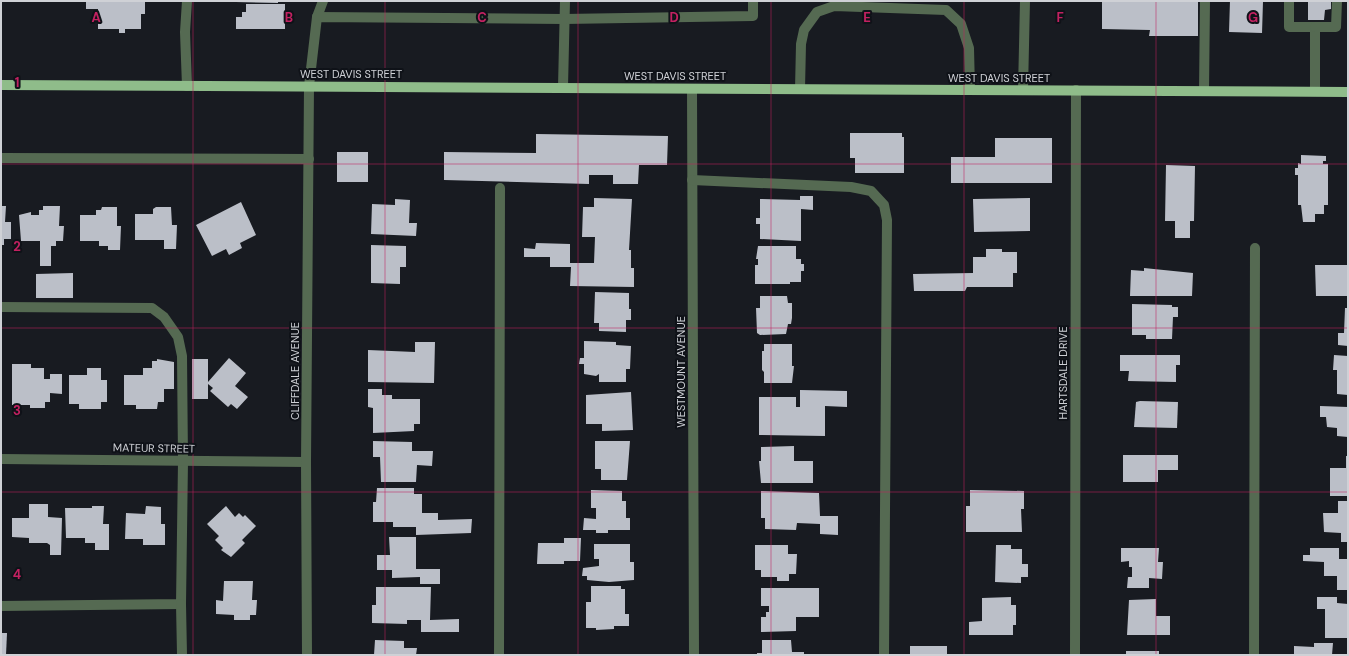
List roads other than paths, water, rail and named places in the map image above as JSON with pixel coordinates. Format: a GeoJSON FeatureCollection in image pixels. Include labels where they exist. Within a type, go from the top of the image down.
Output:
{"type":"FeatureCollection","features":[{"type":"Feature","properties":{"kind":"main road","name":"WEST DAVIS STREET"},"geometry":{"type":"LineString","coordinates":[[1,85],[1348,92]]}},
{"type":"Feature","properties":{"kind":"street"},"geometry":{"type":"LineString","coordinates":[[187,1],[185,32],[187,86]]}},
{"type":"Feature","properties":{"kind":"street","name":"CLIFFDALE AVENUE"},"geometry":{"type":"LineString","coordinates":[[307,655],[306,462],[309,86],[317,17],[323,1]]}},
{"type":"Feature","properties":{"kind":"street"},"geometry":{"type":"LineString","coordinates":[[563,87],[565,1]]}},
{"type":"Feature","properties":{"kind":"street"},"geometry":{"type":"LineString","coordinates":[[317,17],[564,19],[753,16],[753,1]]}},
{"type":"Feature","properties":{"kind":"street"},"geometry":{"type":"LineString","coordinates":[[1023,90],[1025,1]]}},
{"type":"Feature","properties":{"kind":"street"},"geometry":{"type":"LineString","coordinates":[[1204,91],[1205,1]]}},
{"type":"Feature","properties":{"kind":"street"},"geometry":{"type":"LineString","coordinates":[[1289,1],[1289,27],[1336,27],[1337,1]]}},
{"type":"Feature","properties":{"kind":"street"},"geometry":{"type":"LineString","coordinates":[[800,89],[801,44],[804,30],[817,12],[834,6],[946,10],[961,24],[969,48],[970,90]]}},
{"type":"Feature","properties":{"kind":"street"},"geometry":{"type":"LineString","coordinates":[[1315,27],[1315,91]]}},
{"type":"Feature","properties":{"kind":"street","name":"WESTMOUNT AVENUE"},"geometry":{"type":"LineString","coordinates":[[692,89],[694,655]]}},
{"type":"Feature","properties":{"kind":"street","name":"HARTSDALE DRIVE"},"geometry":{"type":"LineString","coordinates":[[1075,655],[1076,90]]}},
{"type":"Feature","properties":{"kind":"street"},"geometry":{"type":"LineString","coordinates":[[1,158],[309,159]]}},
{"type":"Feature","properties":{"kind":"street"},"geometry":{"type":"LineString","coordinates":[[692,180],[850,187],[871,191],[884,205],[887,220],[884,655]]}},
{"type":"Feature","properties":{"kind":"street"},"geometry":{"type":"LineString","coordinates":[[499,655],[500,188]]}},
{"type":"Feature","properties":{"kind":"street"},"geometry":{"type":"LineString","coordinates":[[1254,655],[1255,248]]}},
{"type":"Feature","properties":{"kind":"street"},"geometry":{"type":"LineString","coordinates":[[1,307],[152,308],[164,317],[178,336],[182,356],[182,655]]}},
{"type":"Feature","properties":{"kind":"street","name":"MATEUR STREET"},"geometry":{"type":"LineString","coordinates":[[1,459],[306,462]]}},
{"type":"Feature","properties":{"kind":"street"},"geometry":{"type":"LineString","coordinates":[[1,606],[181,604]]}}]}
